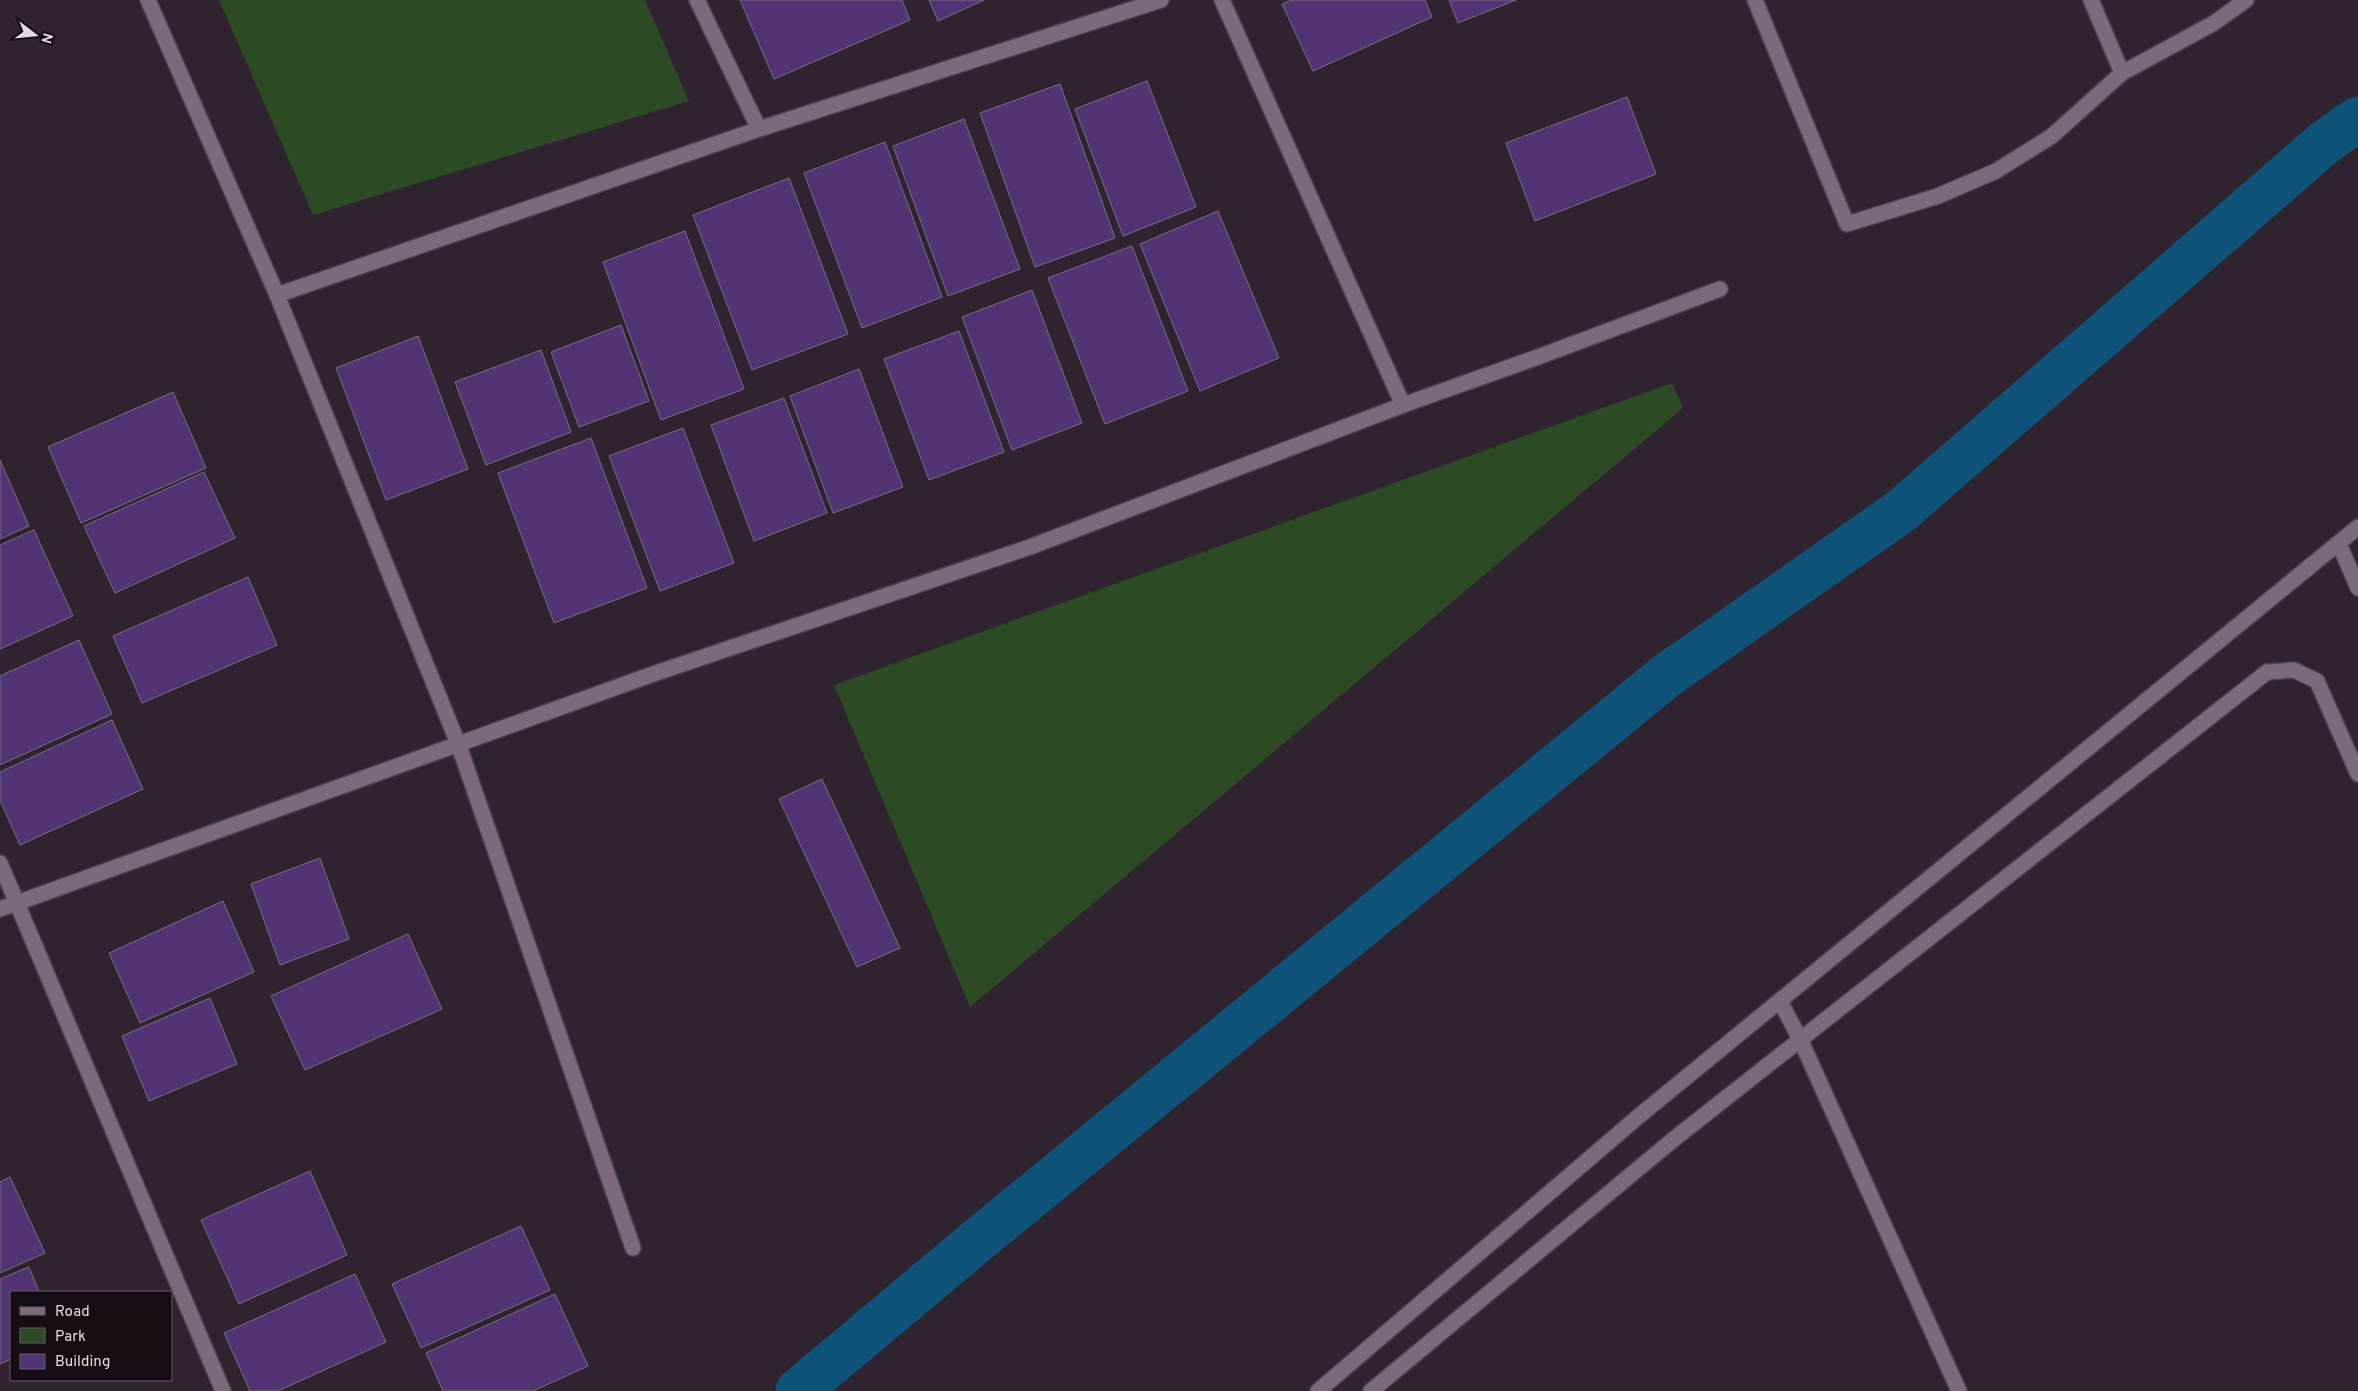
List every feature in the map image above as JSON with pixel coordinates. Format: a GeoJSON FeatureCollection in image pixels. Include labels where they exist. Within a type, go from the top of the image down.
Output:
{"type":"FeatureCollection","features":[{"type":"Feature","properties":{"kind":"street"},"geometry":{"type":"LineString","coordinates":[[148,0],[277,294],[459,746],[633,1248]]}},
{"type":"Feature","properties":{"kind":"street"},"geometry":{"type":"LineString","coordinates":[[697,0],[759,129]]}},
{"type":"Feature","properties":{"kind":"street"},"geometry":{"type":"LineString","coordinates":[[277,294],[759,129],[1161,0]]}},
{"type":"Feature","properties":{"kind":"street"},"geometry":{"type":"LineString","coordinates":[[1222,0],[1404,405]]}},
{"type":"Feature","properties":{"kind":"street"},"geometry":{"type":"LineString","coordinates":[[1755,0],[1847,224],[1938,196],[1996,171],[2052,136],[2122,74],[2214,24],[2246,0]]}},
{"type":"Feature","properties":{"kind":"street"},"geometry":{"type":"LineString","coordinates":[[2090,0],[2122,74]]}},
{"type":"Feature","properties":{"kind":"street"},"geometry":{"type":"LineString","coordinates":[[0,909],[459,746],[656,673],[1030,547],[1404,405],[1720,289]]}},
{"type":"Feature","properties":{"kind":"street"},"geometry":{"type":"LineString","coordinates":[[1318,1391],[1639,1116],[2358,527]]}},
{"type":"Feature","properties":{"kind":"street"},"geometry":{"type":"LineString","coordinates":[[2339,544],[2358,588]]}},
{"type":"Feature","properties":{"kind":"street"},"geometry":{"type":"LineString","coordinates":[[1371,1391],[1674,1139],[1801,1041],[2267,672],[2294,670],[2317,682],[2358,774]]}},
{"type":"Feature","properties":{"kind":"street"},"geometry":{"type":"LineString","coordinates":[[0,863],[223,1391]]}},
{"type":"Feature","properties":{"kind":"street"},"geometry":{"type":"LineString","coordinates":[[1780,1001],[1801,1041],[1959,1391]]}},
{"type":"Feature","properties":{"kind":"green space"},"geometry":{"type":"Polygon","coordinates":[[[219,0],[645,0],[689,101],[313,215],[219,0]]]}},
{"type":"Feature","properties":{"kind":"green space"},"geometry":{"type":"Polygon","coordinates":[[[1672,383],[1683,408],[970,1007],[834,685],[1672,383]]]}},
{"type":"Feature","properties":{"kind":"building"},"geometry":{"type":"Polygon","coordinates":[[[740,0],[902,0],[910,20],[774,79],[740,0]]]}},
{"type":"Feature","properties":{"kind":"building"},"geometry":{"type":"Polygon","coordinates":[[[929,0],[984,0],[938,21],[929,0]]]}},
{"type":"Feature","properties":{"kind":"building"},"geometry":{"type":"Polygon","coordinates":[[[1292,0],[1425,0],[1432,17],[1313,71],[1282,4],[1292,0]]]}},
{"type":"Feature","properties":{"kind":"building"},"geometry":{"type":"Polygon","coordinates":[[[1449,0],[1516,0],[1458,23],[1449,0]]]}},
{"type":"Feature","properties":{"kind":"building"},"geometry":{"type":"Polygon","coordinates":[[[1147,81],[1196,207],[1123,236],[1075,109],[1147,81]]]}},
{"type":"Feature","properties":{"kind":"building"},"geometry":{"type":"Polygon","coordinates":[[[1060,84],[1115,238],[1035,267],[980,113],[1060,84]]]}},
{"type":"Feature","properties":{"kind":"building"},"geometry":{"type":"Polygon","coordinates":[[[1627,97],[1656,174],[1535,221],[1506,143],[1627,97]]]}},
{"type":"Feature","properties":{"kind":"building"},"geometry":{"type":"Polygon","coordinates":[[[964,119],[1020,269],[948,296],[893,146],[964,119]]]}},
{"type":"Feature","properties":{"kind":"building"},"geometry":{"type":"Polygon","coordinates":[[[885,142],[942,297],[862,328],[804,173],[885,142]]]}},
{"type":"Feature","properties":{"kind":"building"},"geometry":{"type":"Polygon","coordinates":[[[789,178],[848,334],[752,370],[693,215],[789,178]]]}},
{"type":"Feature","properties":{"kind":"building"},"geometry":{"type":"Polygon","coordinates":[[[1218,211],[1279,358],[1200,391],[1140,244],[1218,211]]]}},
{"type":"Feature","properties":{"kind":"building"},"geometry":{"type":"Polygon","coordinates":[[[685,231],[744,389],[661,420],[603,262],[685,231]]]}},
{"type":"Feature","properties":{"kind":"building"},"geometry":{"type":"Polygon","coordinates":[[[1132,246],[1188,391],[1105,424],[1048,278],[1132,246]]]}},
{"type":"Feature","properties":{"kind":"building"},"geometry":{"type":"Polygon","coordinates":[[[1032,290],[1082,423],[1012,450],[962,317],[1032,290]]]}},
{"type":"Feature","properties":{"kind":"building"},"geometry":{"type":"Polygon","coordinates":[[[621,325],[649,401],[579,427],[551,352],[621,325]]]}},
{"type":"Feature","properties":{"kind":"building"},"geometry":{"type":"Polygon","coordinates":[[[959,331],[1004,452],[929,480],[884,359],[959,331]]]}},
{"type":"Feature","properties":{"kind":"building"},"geometry":{"type":"Polygon","coordinates":[[[418,336],[468,469],[386,500],[336,368],[418,336]]]}},
{"type":"Feature","properties":{"kind":"building"},"geometry":{"type":"Polygon","coordinates":[[[541,350],[571,432],[486,465],[455,382],[541,350]]]}},
{"type":"Feature","properties":{"kind":"building"},"geometry":{"type":"Polygon","coordinates":[[[859,369],[903,487],[833,513],[790,396],[859,369]]]}},
{"type":"Feature","properties":{"kind":"building"},"geometry":{"type":"Polygon","coordinates":[[[173,392],[206,468],[81,523],[48,447],[173,392]]]}},
{"type":"Feature","properties":{"kind":"building"},"geometry":{"type":"Polygon","coordinates":[[[784,398],[827,513],[754,541],[711,425],[784,398]]]}},
{"type":"Feature","properties":{"kind":"building"},"geometry":{"type":"Polygon","coordinates":[[[683,428],[734,563],[660,591],[609,456],[683,428]]]}},
{"type":"Feature","properties":{"kind":"building"},"geometry":{"type":"Polygon","coordinates":[[[591,438],[647,588],[554,623],[498,473],[591,438]]]}},
{"type":"Feature","properties":{"kind":"building"},"geometry":{"type":"Polygon","coordinates":[[[0,460],[29,526],[0,539],[0,460]]]}},
{"type":"Feature","properties":{"kind":"building"},"geometry":{"type":"Polygon","coordinates":[[[204,472],[235,538],[115,593],[84,526],[204,472]]]}},
{"type":"Feature","properties":{"kind":"building"},"geometry":{"type":"Polygon","coordinates":[[[34,530],[73,616],[0,649],[0,545],[34,530]]]}},
{"type":"Feature","properties":{"kind":"building"},"geometry":{"type":"Polygon","coordinates":[[[248,577],[277,645],[142,703],[113,636],[248,577]]]}},
{"type":"Feature","properties":{"kind":"building"},"geometry":{"type":"Polygon","coordinates":[[[79,640],[112,714],[0,765],[0,676],[79,640]]]}},
{"type":"Feature","properties":{"kind":"building"},"geometry":{"type":"Polygon","coordinates":[[[112,720],[143,789],[20,845],[0,800],[0,772],[112,720]]]}},
{"type":"Feature","properties":{"kind":"building"},"geometry":{"type":"Polygon","coordinates":[[[822,779],[900,948],[857,967],[779,799],[822,779]]]}},
{"type":"Feature","properties":{"kind":"building"},"geometry":{"type":"Polygon","coordinates":[[[320,858],[349,939],[280,965],[251,884],[320,858]]]}},
{"type":"Feature","properties":{"kind":"building"},"geometry":{"type":"Polygon","coordinates":[[[223,901],[254,972],[140,1023],[109,953],[223,901]]]}},
{"type":"Feature","properties":{"kind":"building"},"geometry":{"type":"Polygon","coordinates":[[[408,934],[442,1009],[305,1070],[271,996],[408,934]]]}},
{"type":"Feature","properties":{"kind":"building"},"geometry":{"type":"Polygon","coordinates":[[[210,998],[237,1064],[149,1101],[122,1036],[210,998]]]}},
{"type":"Feature","properties":{"kind":"building"},"geometry":{"type":"Polygon","coordinates":[[[310,1171],[347,1255],[239,1304],[201,1220],[310,1171]]]}},
{"type":"Feature","properties":{"kind":"building"},"geometry":{"type":"Polygon","coordinates":[[[10,1177],[45,1253],[0,1273],[0,1182],[10,1177]]]}},
{"type":"Feature","properties":{"kind":"building"},"geometry":{"type":"Polygon","coordinates":[[[521,1226],[550,1290],[421,1348],[392,1284],[521,1226]]]}},
{"type":"Feature","properties":{"kind":"building"},"geometry":{"type":"Polygon","coordinates":[[[29,1267],[39,1291],[10,1291],[10,1359],[0,1364],[0,1279],[29,1267]]]}},
{"type":"Feature","properties":{"kind":"building"},"geometry":{"type":"Polygon","coordinates":[[[355,1274],[386,1342],[278,1391],[250,1391],[224,1333],[355,1274]]]}},
{"type":"Feature","properties":{"kind":"building"},"geometry":{"type":"Polygon","coordinates":[[[555,1294],[588,1366],[533,1391],[443,1391],[426,1353],[555,1294]]]}},
{"type":"Feature","properties":{"kind":"waterway"},"geometry":{"type":"LineString","coordinates":[[798,1391],[978,1240],[1666,676],[1901,511],[2324,143],[2358,119]]}}]}
